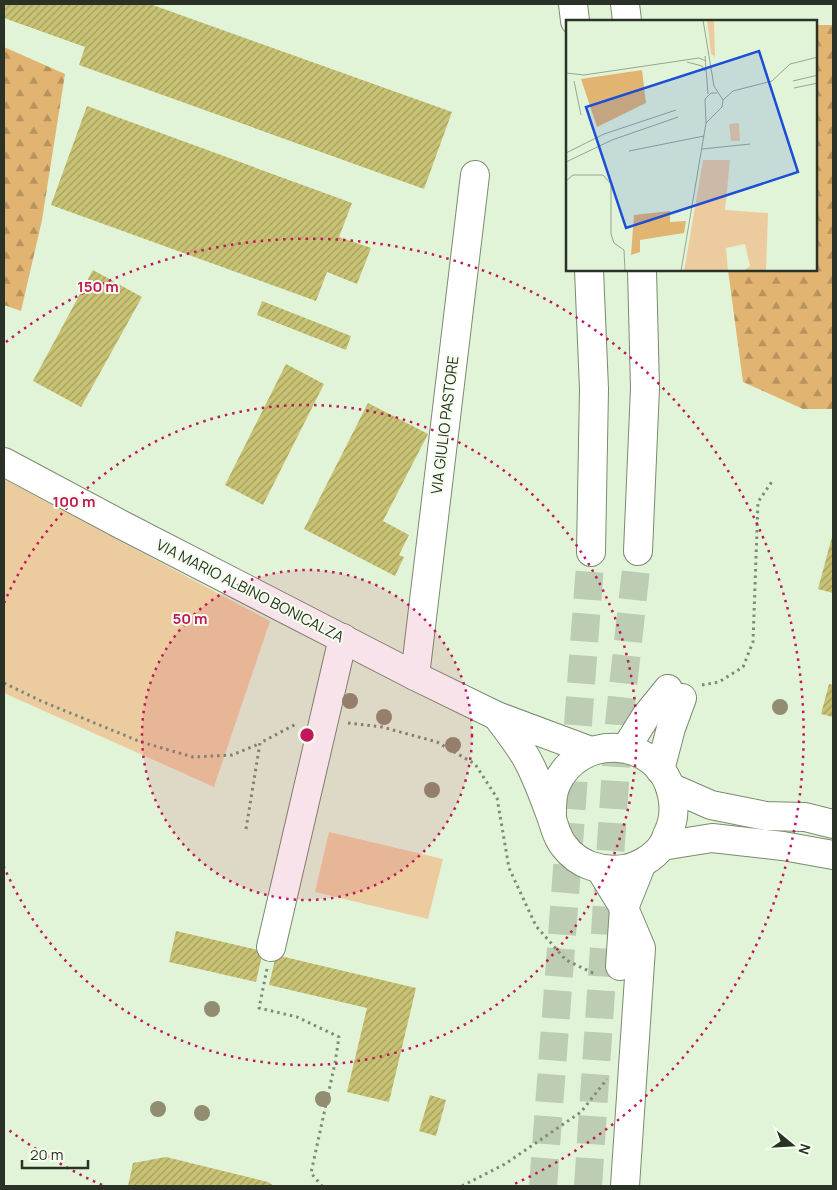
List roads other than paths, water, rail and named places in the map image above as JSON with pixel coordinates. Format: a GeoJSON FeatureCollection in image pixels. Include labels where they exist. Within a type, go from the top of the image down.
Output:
{"type":"FeatureCollection","features":[{"type":"Feature","properties":{"kind":"main road"},"geometry":{"type":"LineString","coordinates":[[573,4],[574,20]]}},
{"type":"Feature","properties":{"kind":"main road"},"geometry":{"type":"LineString","coordinates":[[625,4],[627,20]]}},
{"type":"Feature","properties":{"kind":"main road","name":"VIA GIULIO PASTORE"},"geometry":{"type":"LineString","coordinates":[[415,676],[475,175]]}},
{"type":"Feature","properties":{"kind":"main road"},"geometry":{"type":"LineString","coordinates":[[589,271],[594,389],[591,552]]}},
{"type":"Feature","properties":{"kind":"main road"},"geometry":{"type":"LineString","coordinates":[[638,551],[644,388],[642,271]]}},
{"type":"Feature","properties":{"kind":"main road","name":"VIA MARIO ALBINO BONICALZA"},"geometry":{"type":"LineString","coordinates":[[4,462],[415,676],[497,716],[591,751]]}},
{"type":"Feature","properties":{"kind":"main road"},"geometry":{"type":"LineString","coordinates":[[271,947],[342,638]]}},
{"type":"Feature","properties":{"kind":"main road"},"geometry":{"type":"LineString","coordinates":[[620,966],[624,908],[652,854],[672,826],[674,807],[665,779],[671,728],[681,691],[646,716],[626,748]]}},
{"type":"Feature","properties":{"kind":"main road","name":"VIA MARIO ALBINO BONICALZA"},"geometry":{"type":"LineString","coordinates":[[497,716],[528,761],[556,833],[563,846],[586,864],[600,869],[628,868],[652,854],[712,838],[783,846],[833,855]]}},
{"type":"Feature","properties":{"kind":"main road","name":"VIA MARIO ALBINO BONICALZA"},"geometry":{"type":"LineString","coordinates":[[552,819],[552,802],[556,786],[564,771],[576,759],[591,751],[608,747],[626,748],[645,756],[665,779],[711,805],[766,816],[805,817],[833,824]]}},
{"type":"Feature","properties":{"kind":"main road"},"geometry":{"type":"LineString","coordinates":[[805,817],[833,814]]}},
{"type":"Feature","properties":{"kind":"main road"},"geometry":{"type":"LineString","coordinates":[[783,846],[807,837],[833,841]]}},
{"type":"Feature","properties":{"kind":"main road"},"geometry":{"type":"LineString","coordinates":[[600,869],[624,908],[641,948],[625,1186]]}},
{"type":"Feature","properties":{"kind":"tunnel"},"geometry":{"type":"LineString","coordinates":[[588,1186],[619,723],[638,551]]}},
{"type":"Feature","properties":{"kind":"tunnel"},"geometry":{"type":"LineString","coordinates":[[543,1186],[591,552]]}}]}
